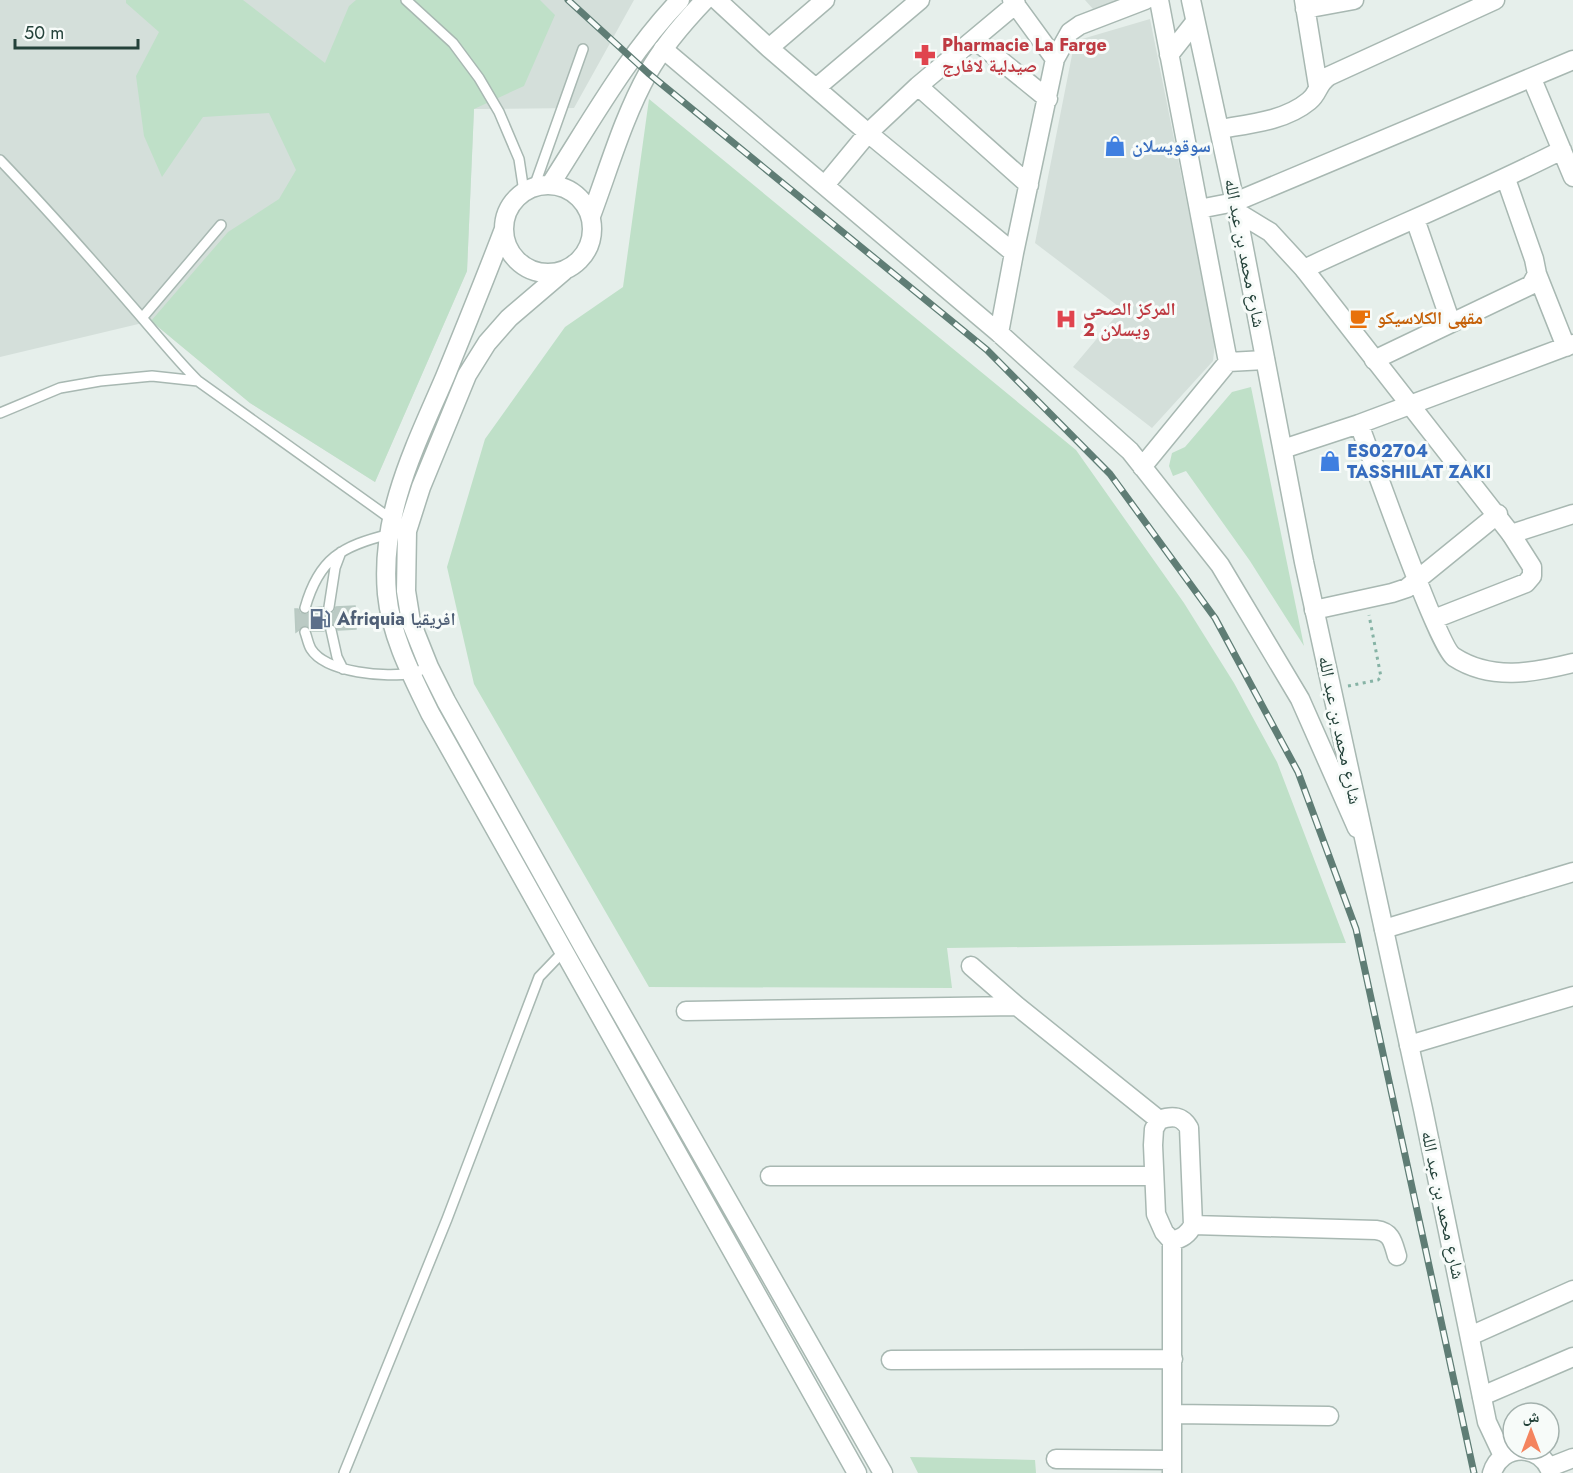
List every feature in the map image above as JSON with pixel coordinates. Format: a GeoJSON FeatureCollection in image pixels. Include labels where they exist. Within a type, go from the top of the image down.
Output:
{"type":"FeatureCollection","features":[{"type":"Feature","properties":{"kind":"street"},"geometry":{"type":"LineString","coordinates":[[680,0],[657,26],[536,188],[513,202],[506,215],[504,230],[480,294],[402,477],[387,594],[394,629],[411,674],[563,952],[857,1473]]}},
{"type":"Feature","properties":{"kind":"street"},"geometry":{"type":"LineString","coordinates":[[591,216],[630,110],[648,73],[663,49],[705,0]]}},
{"type":"Feature","properties":{"kind":"street"},"geometry":{"type":"LineString","coordinates":[[717,0],[769,48],[1014,253]]}},
{"type":"Feature","properties":{"kind":"street"},"geometry":{"type":"LineString","coordinates":[[769,48],[825,0]]}},
{"type":"Feature","properties":{"kind":"street"},"geometry":{"type":"LineString","coordinates":[[816,88],[920,0]]}},
{"type":"Feature","properties":{"kind":"street"},"geometry":{"type":"LineString","coordinates":[[999,333],[1055,59],[1070,32],[1080,25],[1145,0]]}},
{"type":"Feature","properties":{"kind":"street"},"geometry":{"type":"LineString","coordinates":[[1159,0],[1228,362]]}},
{"type":"Feature","properties":{"kind":"street","name":"شارع محمد بن عبد الله"},"geometry":{"type":"LineString","coordinates":[[1191,0],[1236,207],[1314,610],[1409,1045],[1487,1422],[1501,1452]]}},
{"type":"Feature","properties":{"kind":"street"},"geometry":{"type":"LineString","coordinates":[[1220,129],[1264,121],[1292,112],[1309,102],[1318,86],[1305,5],[1354,0]]}},
{"type":"Feature","properties":{"kind":"street"},"geometry":{"type":"LineString","coordinates":[[1318,86],[1329,76],[1495,0]]}},
{"type":"Feature","properties":{"kind":"street"},"geometry":{"type":"LineString","coordinates":[[825,185],[868,132],[1014,2],[1055,59]]}},
{"type":"Feature","properties":{"kind":"street"},"geometry":{"type":"LineString","coordinates":[[1169,55],[1195,22]]}},
{"type":"Feature","properties":{"kind":"street"},"geometry":{"type":"LineString","coordinates":[[974,39],[1048,99]]}},
{"type":"Feature","properties":{"kind":"street"},"geometry":{"type":"LineString","coordinates":[[663,49],[999,333],[1130,451],[1220,565],[1294,689],[1366,846]]}},
{"type":"Feature","properties":{"kind":"street"},"geometry":{"type":"LineString","coordinates":[[1199,209],[1236,207],[1573,60]]}},
{"type":"Feature","properties":{"kind":"street"},"geometry":{"type":"LineString","coordinates":[[1532,79],[1573,177]]}},
{"type":"Feature","properties":{"kind":"street"},"geometry":{"type":"LineString","coordinates":[[918,86],[1029,185]]}},
{"type":"Feature","properties":{"kind":"street"},"geometry":{"type":"LineString","coordinates":[[1304,269],[1506,179],[1562,150]]}},
{"type":"Feature","properties":{"kind":"street"},"geometry":{"type":"LineString","coordinates":[[1283,449],[1359,424],[1569,346],[1537,274],[1534,259],[1506,179]]}},
{"type":"Feature","properties":{"kind":"street"},"geometry":{"type":"LineString","coordinates":[[504,230],[506,243],[513,256],[523,266],[536,272],[550,273],[564,270],[576,264],[585,255],[591,243],[593,229],[591,216],[585,204],[563,187],[536,188]]}},
{"type":"Feature","properties":{"kind":"street"},"geometry":{"type":"LineString","coordinates":[[1236,207],[1270,232],[1304,269],[1498,514],[1532,567],[1532,576],[1526,583],[1434,619]]}},
{"type":"Feature","properties":{"kind":"street"},"geometry":{"type":"LineString","coordinates":[[1415,219],[1450,323]]}},
{"type":"Feature","properties":{"kind":"street"},"geometry":{"type":"LineString","coordinates":[[564,270],[509,318],[487,342],[466,375],[422,486],[396,528],[405,561],[407,602],[411,622],[429,668],[584,948],[883,1473]]}},
{"type":"Feature","properties":{"kind":"street"},"geometry":{"type":"LineString","coordinates":[[1374,360],[1531,285],[1537,274]]}},
{"type":"Feature","properties":{"kind":"street"},"geometry":{"type":"LineString","coordinates":[[1142,467],[1228,362],[1265,360]]}},
{"type":"Feature","properties":{"kind":"street"},"geometry":{"type":"LineString","coordinates":[[1359,424],[1418,580],[1451,655],[1490,672],[1545,670],[1573,663]]}},
{"type":"Feature","properties":{"kind":"street"},"geometry":{"type":"LineString","coordinates":[[1511,534],[1573,513]]}},
{"type":"Feature","properties":{"kind":"street"},"geometry":{"type":"LineString","coordinates":[[1314,610],[1407,588],[1498,514]]}},
{"type":"Feature","properties":{"kind":"street"},"geometry":{"type":"LineString","coordinates":[[1384,929],[1573,872]]}},
{"type":"Feature","properties":{"kind":"street"},"geometry":{"type":"LineString","coordinates":[[971,966],[1159,1120]]}},
{"type":"Feature","properties":{"kind":"street"},"geometry":{"type":"LineString","coordinates":[[1409,1045],[1573,996]]}},
{"type":"Feature","properties":{"kind":"street"},"geometry":{"type":"LineString","coordinates":[[686,1011],[1017,1006]]}},
{"type":"Feature","properties":{"kind":"street"},"geometry":{"type":"LineString","coordinates":[[1056,1459],[1172,1466],[1172,1241],[1164,1232],[1156,1214],[1153,1176],[1154,1129],[1159,1120],[1168,1116],[1177,1116],[1185,1121],[1189,1128],[1192,1225],[1188,1233],[1172,1241]]}},
{"type":"Feature","properties":{"kind":"street"},"geometry":{"type":"LineString","coordinates":[[770,1176],[1153,1176]]}},
{"type":"Feature","properties":{"kind":"street"},"geometry":{"type":"LineString","coordinates":[[1192,1225],[1385,1231],[1391,1236],[1397,1256]]}},
{"type":"Feature","properties":{"kind":"street"},"geometry":{"type":"LineString","coordinates":[[1470,1336],[1573,1290]]}},
{"type":"Feature","properties":{"kind":"street"},"geometry":{"type":"LineString","coordinates":[[1482,1396],[1573,1357]]}},
{"type":"Feature","properties":{"kind":"street"},"geometry":{"type":"LineString","coordinates":[[891,1360],[1173,1359]]}},
{"type":"Feature","properties":{"kind":"street"},"geometry":{"type":"LineString","coordinates":[[1173,1414],[1329,1416]]}},
{"type":"Feature","properties":{"kind":"street"},"geometry":{"type":"LineString","coordinates":[[1492,1473],[1501,1458]]}},
{"type":"Feature","properties":{"kind":"street"},"geometry":{"type":"LineString","coordinates":[[1551,1470],[1573,1458]]}},
{"type":"Feature","properties":{"kind":"lane"},"geometry":{"type":"LineString","coordinates":[[406,0],[453,43],[479,78],[499,112],[519,159],[536,188]]}},
{"type":"Feature","properties":{"kind":"lane"},"geometry":{"type":"LineString","coordinates":[[536,188],[583,49]]}},
{"type":"Feature","properties":{"kind":"lane"},"geometry":{"type":"LineString","coordinates":[[0,160],[56,219],[171,354],[198,381],[396,528]]}},
{"type":"Feature","properties":{"kind":"lane"},"geometry":{"type":"LineString","coordinates":[[142,318],[221,225]]}},
{"type":"Feature","properties":{"kind":"lane"},"geometry":{"type":"LineString","coordinates":[[0,412],[60,388],[100,381],[152,376],[198,381]]}},
{"type":"Feature","properties":{"kind":"lane"},"geometry":{"type":"LineString","coordinates":[[304,608],[318,574],[329,561],[342,550],[396,528]]}},
{"type":"Feature","properties":{"kind":"lane"},"geometry":{"type":"LineString","coordinates":[[329,607],[335,568],[342,550]]}},
{"type":"Feature","properties":{"kind":"lane"},"geometry":{"type":"LineString","coordinates":[[331,630],[343,669]]}},
{"type":"Feature","properties":{"kind":"lane"},"geometry":{"type":"LineString","coordinates":[[305,632],[310,648],[316,655],[324,662],[343,669],[364,673],[411,674],[429,668]]}},
{"type":"Feature","properties":{"kind":"lane"},"geometry":{"type":"LineString","coordinates":[[344,1473],[447,1220],[538,977],[563,952]]}},
{"type":"Feature","properties":{"kind":"path"},"geometry":{"type":"LineString","coordinates":[[1332,689],[1378,681],[1381,678],[1366,598]]}},
{"type":"Feature","properties":{"kind":"shaded area"},"geometry":{"type":"Polygon","coordinates":[[[0,0],[634,0],[574,108],[474,109],[467,271],[375,482],[250,403],[151,321],[0,357],[0,0]]]}},
{"type":"Feature","properties":{"kind":"shaded area"},"geometry":{"type":"Polygon","coordinates":[[[1085,0],[1119,0],[1093,9],[1085,0]]]}},
{"type":"Feature","properties":{"kind":"shaded area","name":"سوقويسلان"},"geometry":{"type":"Polygon","coordinates":[[[1150,19],[1215,343],[1213,361],[1152,428],[1073,367],[1122,309],[1035,243],[1073,50],[1082,39],[1150,19]]]}},
{"type":"Feature","properties":{"kind":"green space"},"geometry":{"type":"Polygon","coordinates":[[[126,0],[243,0],[325,63],[349,6],[356,0],[540,0],[555,15],[524,86],[474,109],[467,271],[375,482],[250,403],[151,321],[228,232],[279,199],[296,170],[269,113],[203,117],[162,177],[144,136],[136,76],[159,32],[126,3],[126,0]]]}},
{"type":"Feature","properties":{"kind":"green space"},"geometry":{"type":"Polygon","coordinates":[[[649,99],[1076,450],[1184,603],[1234,683],[1277,762],[1346,943],[947,948],[952,988],[649,987],[474,684],[447,567],[485,439],[565,327],[623,287],[649,99]]]}},
{"type":"Feature","properties":{"kind":"green space"},"geometry":{"type":"Polygon","coordinates":[[[1251,387],[1304,646],[1250,561],[1186,471],[1173,476],[1169,466],[1172,453],[1185,447],[1232,392],[1251,387]]]}},
{"type":"Feature","properties":{"kind":"green space"},"geometry":{"type":"Polygon","coordinates":[[[910,1457],[1035,1460],[1036,1473],[918,1473],[910,1457]]]}},
{"type":"Feature","properties":{"kind":"building"},"geometry":{"type":"Polygon","coordinates":[[[355,606],[356,629],[338,630],[336,625],[330,623],[326,625],[324,631],[312,631],[306,625],[296,632],[295,609],[306,615],[312,608],[322,607],[324,612],[329,614],[334,612],[336,607],[355,606]]]}},
{"type":"Feature","properties":{"kind":"railway"},"geometry":{"type":"LineString","coordinates":[[568,0],[648,73],[987,350],[1110,474],[1215,618],[1298,772],[1356,929],[1474,1473]]}},
{"type":"Feature","properties":{"kind":"place","name":"Pharmacie La Farge صيدلية لافارج"},"geometry":{"type":"Point","coordinates":[925,55]}},
{"type":"Feature","properties":{"kind":"place","name":"سوقويسلان"},"geometry":{"type":"Point","coordinates":[1115,146]}},
{"type":"Feature","properties":{"kind":"place","name":"مقهى الكلاسيكو"},"geometry":{"type":"Point","coordinates":[1360,318]}},
{"type":"Feature","properties":{"kind":"place","name":"المركز الصحي ويسلان 2"},"geometry":{"type":"Point","coordinates":[1066,319]}},
{"type":"Feature","properties":{"kind":"place","name":"ES02704 TASSHILAT ZAKI"},"geometry":{"type":"Point","coordinates":[1330,461]}},
{"type":"Feature","properties":{"kind":"place","name":"Afriquia افريقيا"},"geometry":{"type":"Point","coordinates":[320,619]}}]}
